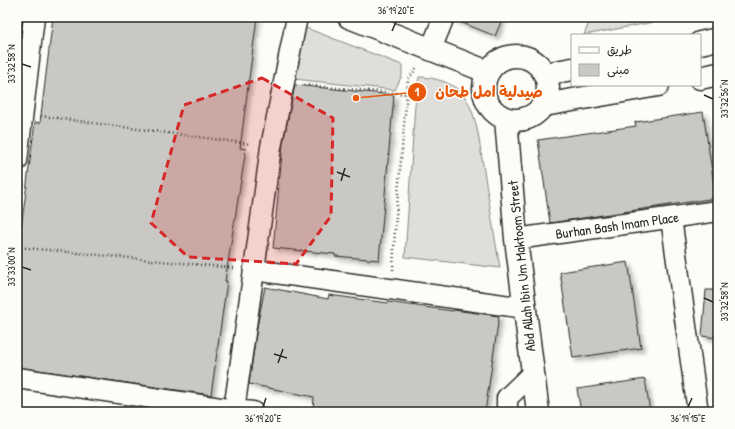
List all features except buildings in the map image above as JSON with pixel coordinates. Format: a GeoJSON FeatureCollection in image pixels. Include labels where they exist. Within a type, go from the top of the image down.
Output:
{"type":"FeatureCollection","features":[{"type":"Feature","properties":{"kind":"main road"},"geometry":{"type":"LineString","coordinates":[[349,17],[488,72]]}},
{"type":"Feature","properties":{"kind":"main road"},"geometry":{"type":"LineString","coordinates":[[701,43],[718,39]]}},
{"type":"Feature","properties":{"kind":"main road"},"geometry":{"type":"LineString","coordinates":[[512,56],[531,60],[539,66],[545,74],[548,84],[548,95],[544,105],[537,114],[528,119],[517,121],[506,120],[490,108],[484,91],[484,81],[494,64],[502,59],[512,56]]}},
{"type":"Feature","properties":{"kind":"main road"},"geometry":{"type":"LineString","coordinates":[[545,74],[571,69]]}},
{"type":"Feature","properties":{"kind":"main road"},"geometry":{"type":"LineString","coordinates":[[701,78],[718,74]]}},
{"type":"Feature","properties":{"kind":"main road"},"geometry":{"type":"LineString","coordinates":[[544,105],[652,86]]}},
{"type":"Feature","properties":{"kind":"main road","name":"Abd Allah Ibin Um Maktoom Street"},"geometry":{"type":"LineString","coordinates":[[506,120],[516,239],[538,412]]}},
{"type":"Feature","properties":{"kind":"street"},"geometry":{"type":"LineString","coordinates":[[17,161],[34,17]]}},
{"type":"Feature","properties":{"kind":"street"},"geometry":{"type":"LineString","coordinates":[[17,378],[241,411],[254,270],[271,147],[297,17]]}},
{"type":"Feature","properties":{"kind":"street"},"geometry":{"type":"LineString","coordinates":[[431,49],[444,17]]}},
{"type":"Feature","properties":{"kind":"street","name":"Burhan Bash Imam Place"},"geometry":{"type":"LineString","coordinates":[[516,239],[718,211]]}},
{"type":"Feature","properties":{"kind":"street"},"geometry":{"type":"LineString","coordinates":[[671,218],[698,412]]}},
{"type":"Feature","properties":{"kind":"street"},"geometry":{"type":"LineString","coordinates":[[254,270],[525,308]]}},
{"type":"Feature","properties":{"kind":"street"},"geometry":{"type":"LineString","coordinates":[[507,412],[507,398],[533,374]]}},
{"type":"Feature","properties":{"kind":"path"},"geometry":{"type":"LineString","coordinates":[[392,289],[395,228],[408,80],[431,49]]}},
{"type":"Feature","properties":{"kind":"path"},"geometry":{"type":"LineString","coordinates":[[283,83],[407,94]]}},
{"type":"Feature","properties":{"kind":"path"},"geometry":{"type":"LineString","coordinates":[[22,114],[271,147]]}},
{"type":"Feature","properties":{"kind":"path"},"geometry":{"type":"LineString","coordinates":[[17,246],[254,270]]}},
{"type":"Feature","properties":{"kind":"highlighted area"},"geometry":{"type":"Polygon","coordinates":[[[262,78],[333,118],[331,216],[296,264],[188,257],[151,223],[184,105],[262,78]]]}},
{"type":"Feature","properties":{"kind":"shaded area"},"geometry":{"type":"Polygon","coordinates":[[[591,17],[681,17],[589,34],[584,34],[591,17]]]}},
{"type":"Feature","properties":{"kind":"shaded area"},"geometry":{"type":"Polygon","coordinates":[[[301,26],[402,65],[402,75],[395,90],[294,79],[301,26]]]}},
{"type":"Feature","properties":{"kind":"shaded area"},"geometry":{"type":"Polygon","coordinates":[[[419,77],[438,80],[456,88],[465,97],[473,113],[500,268],[405,257],[415,105],[419,77]]]}},
{"type":"Feature","properties":{"kind":"place","name":"صيدلية امل طحان"},"geometry":{"type":"Point","coordinates":[356,98]}}]}
